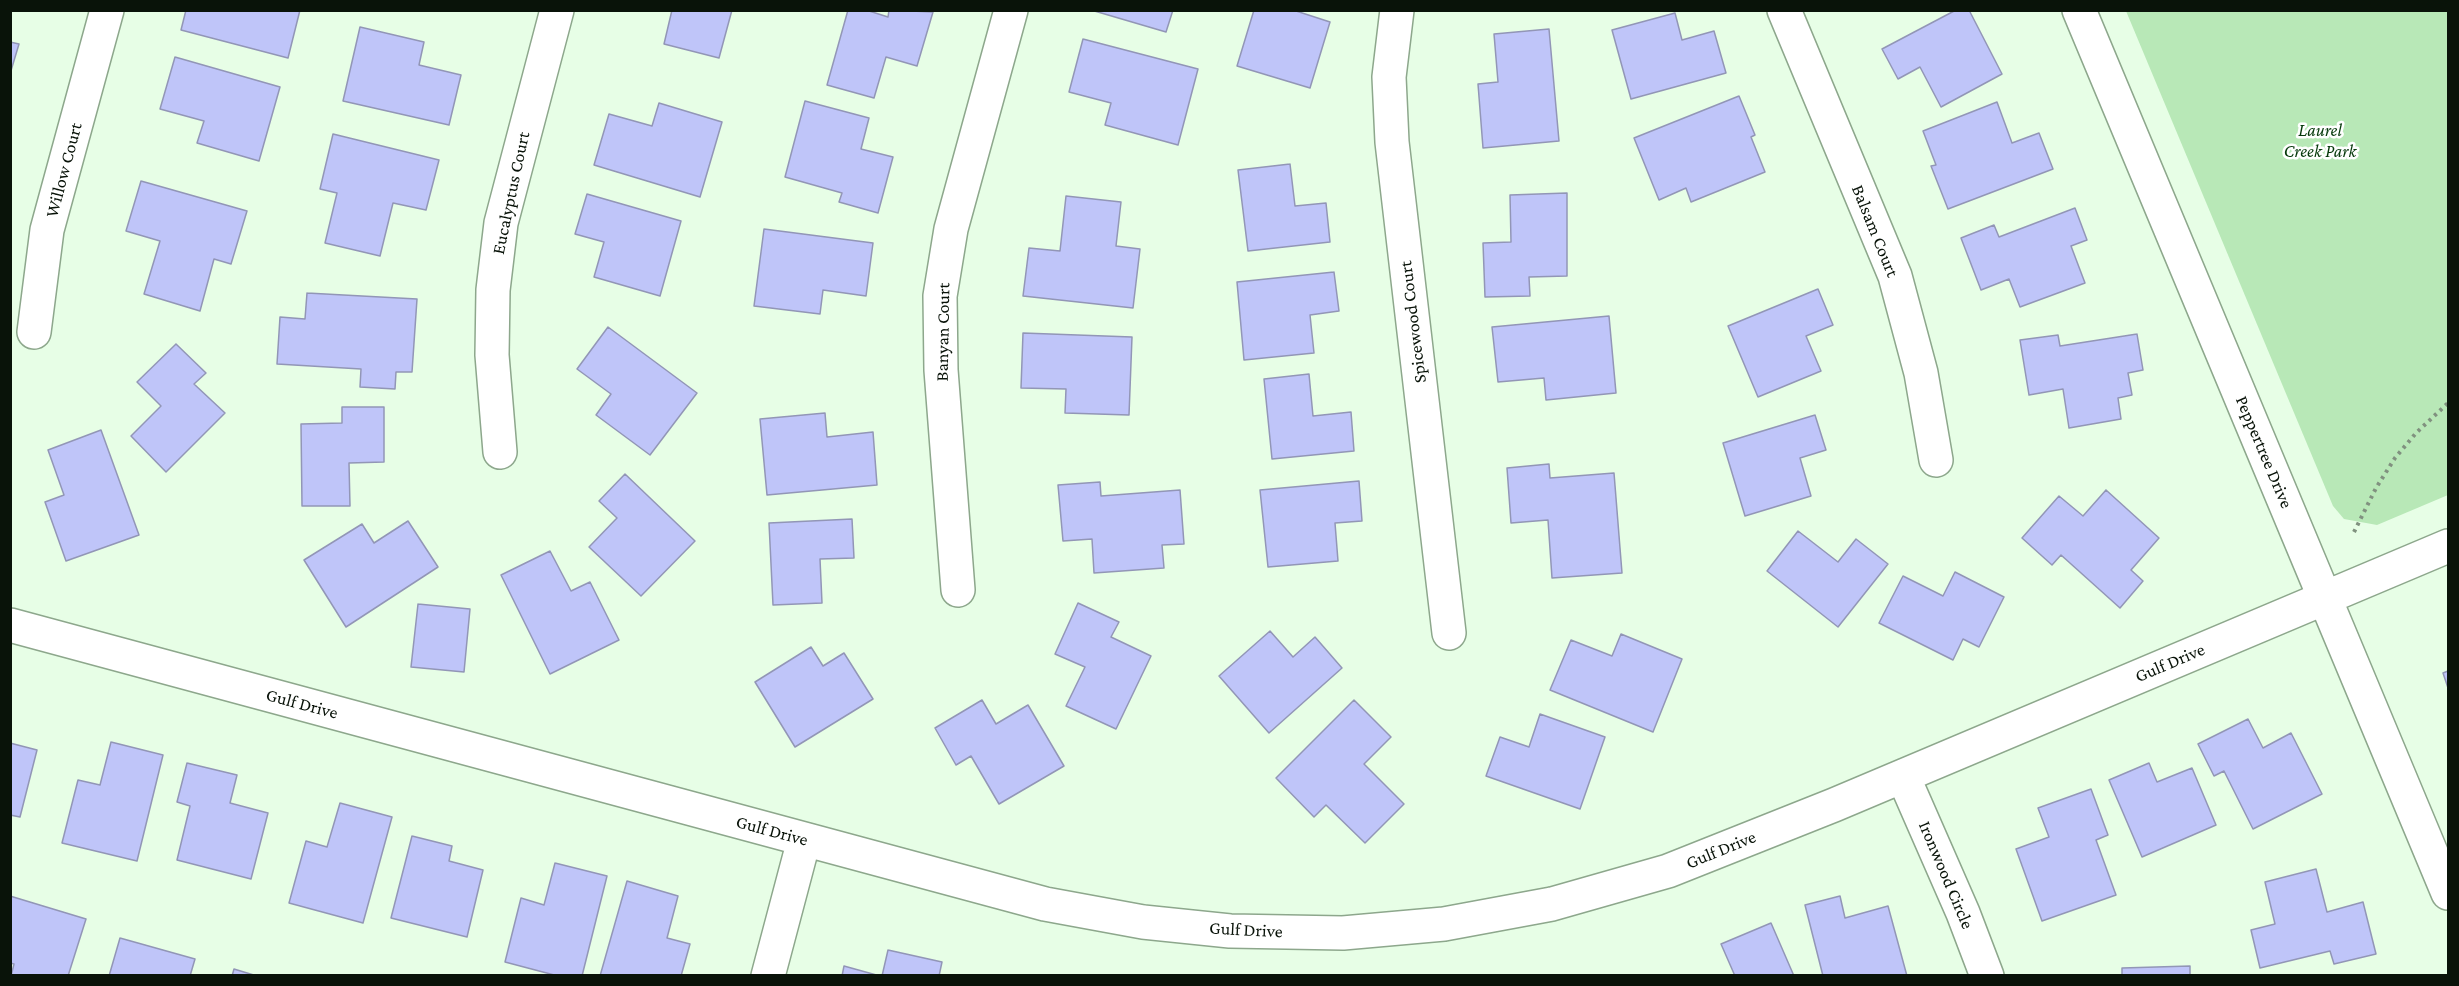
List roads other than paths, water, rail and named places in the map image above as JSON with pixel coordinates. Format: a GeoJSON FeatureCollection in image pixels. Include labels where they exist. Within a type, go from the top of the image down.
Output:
{"type":"FeatureCollection","features":[{"type":"Feature","properties":{"kind":"street","name":"Willow Court"},"geometry":{"type":"LineString","coordinates":[[34,332],[47,230],[107,10]]}},
{"type":"Feature","properties":{"kind":"street","name":"Eucalyptus Court"},"geometry":{"type":"LineString","coordinates":[[500,452],[492,355],[493,290],[498,246],[501,223],[557,10]]}},
{"type":"Feature","properties":{"kind":"street","name":"Banyan Court"},"geometry":{"type":"LineString","coordinates":[[958,590],[941,370],[940,296],[951,229],[1011,10]]}},
{"type":"Feature","properties":{"kind":"street","name":"Spicewood Court"},"geometry":{"type":"LineString","coordinates":[[1397,10],[1389,76],[1392,142],[1449,633]]}},
{"type":"Feature","properties":{"kind":"street","name":"Balsam Court"},"geometry":{"type":"LineString","coordinates":[[1784,10],[1894,276],[1922,373],[1936,460]]}},
{"type":"Feature","properties":{"kind":"street","name":"Peppertree Drive"},"geometry":{"type":"LineString","coordinates":[[2079,10],[2448,893]]}},
{"type":"Feature","properties":{"kind":"street","name":"Gulf Drive"},"geometry":{"type":"LineString","coordinates":[[10,625],[1045,904],[1143,922],[1230,931],[1343,933],[1444,924],[1551,904],[1679,867],[1903,776],[2448,546]]}},
{"type":"Feature","properties":{"kind":"street","name":"Ironwood Circle"},"geometry":{"type":"LineString","coordinates":[[1903,776],[1963,913],[1987,975]]}},
{"type":"Feature","properties":{"kind":"street"},"geometry":{"type":"LineString","coordinates":[[768,975],[804,840]]}},
{"type":"Feature","properties":{"kind":"park label","name":"Laurel Creek Park"},"geometry":{"type":"Point","coordinates":[2320,140]}}]}
